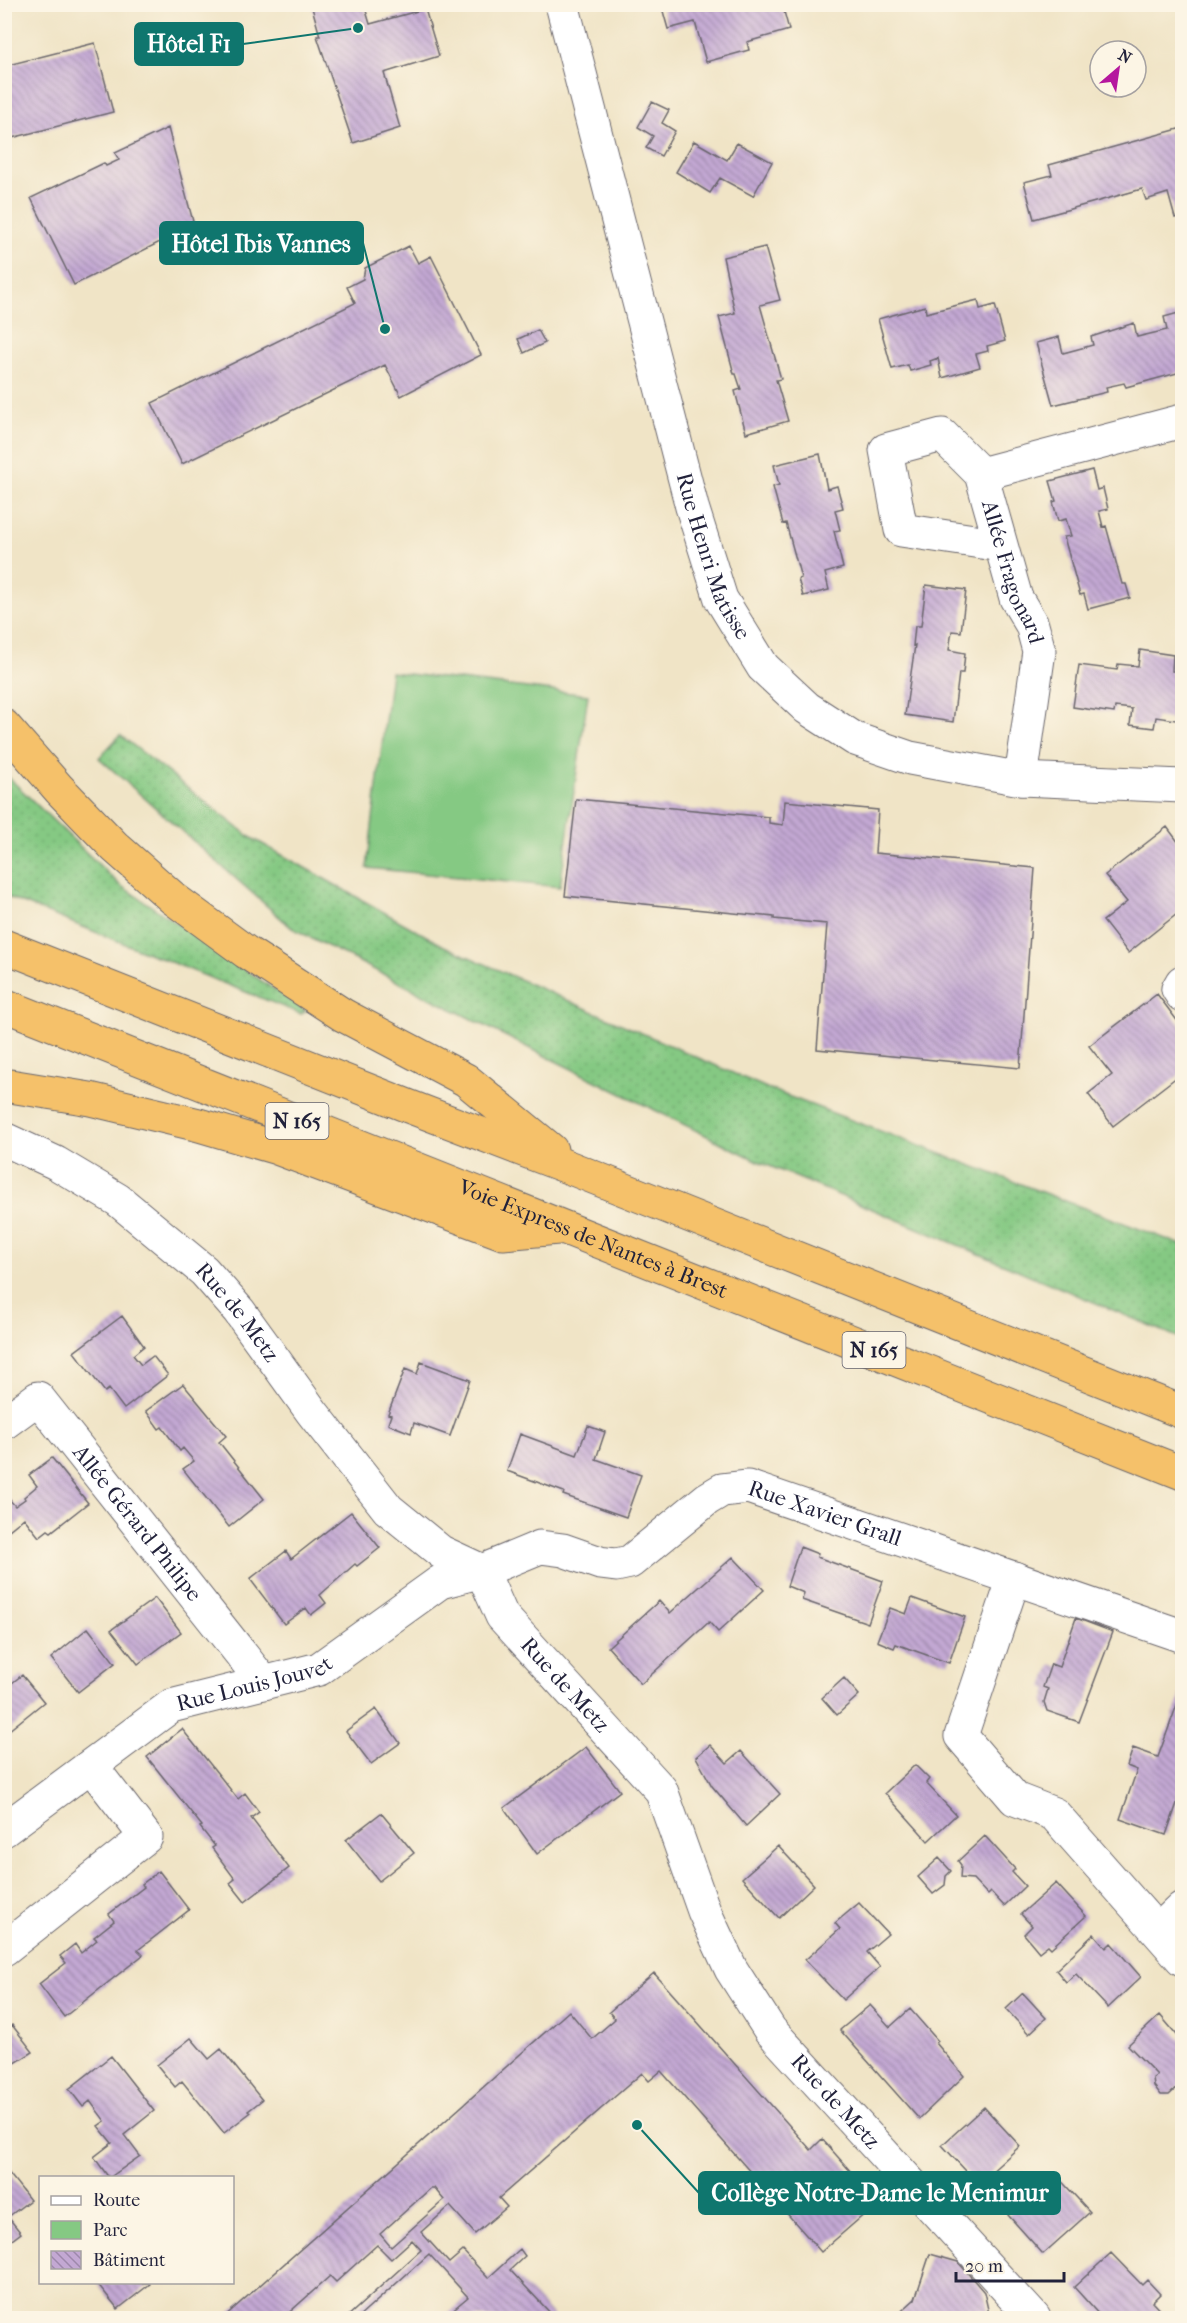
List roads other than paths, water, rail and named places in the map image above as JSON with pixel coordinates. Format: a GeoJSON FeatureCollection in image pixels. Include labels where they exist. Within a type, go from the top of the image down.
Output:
{"type":"FeatureCollection","features":[{"type":"Feature","properties":{"kind":"highway"},"geometry":{"type":"LineString","coordinates":[[4,726],[67,798],[116,847],[174,899],[246,952],[343,1015],[466,1080],[573,1168]]}},
{"type":"Feature","properties":{"kind":"highway","name":"N 165"},"geometry":{"type":"LineString","coordinates":[[4,946],[408,1106],[573,1168],[1182,1412]]}},
{"type":"Feature","properties":{"kind":"highway","name":"Voie Express de Nantes à Brest"},"geometry":{"type":"LineString","coordinates":[[4,1005],[1182,1473]]}},
{"type":"Feature","properties":{"kind":"highway"},"geometry":{"type":"LineString","coordinates":[[4,1085],[90,1100],[199,1125],[244,1138],[381,1186],[503,1233],[565,1227]]}},
{"type":"Feature","properties":{"kind":"street","name":"Rue Henri Matisse"},"geometry":{"type":"LineString","coordinates":[[562,4],[692,507],[721,599],[763,667],[807,708],[855,739],[910,758],[1021,779],[1182,786]]}},
{"type":"Feature","properties":{"kind":"street"},"geometry":{"type":"LineString","coordinates":[[1001,545],[901,530],[886,450],[942,435],[981,474],[1182,421]]}},
{"type":"Feature","properties":{"kind":"street","name":"Allée Fragonard"},"geometry":{"type":"LineString","coordinates":[[981,474],[1016,598],[1032,625],[1039,651],[1021,779]]}},
{"type":"Feature","properties":{"kind":"street"},"geometry":{"type":"LineString","coordinates":[[1182,982],[1178,989],[1182,995]]}},
{"type":"Feature","properties":{"kind":"street","name":"Rue de Metz"},"geometry":{"type":"LineString","coordinates":[[4,1139],[56,1163],[118,1200],[204,1271],[239,1311],[312,1412],[388,1509],[441,1552],[482,1571],[502,1616],[661,1790],[704,1911],[731,1969],[770,2030],[1034,2319]]}},
{"type":"Feature","properties":{"kind":"street","name":"Allée Gérard Philipe"},"geometry":{"type":"LineString","coordinates":[[4,1423],[38,1398],[264,1683]]}},
{"type":"Feature","properties":{"kind":"street","name":"Rue Xavier Grall"},"geometry":{"type":"LineString","coordinates":[[482,1571],[540,1547],[563,1550],[600,1563],[616,1565],[630,1562],[706,1499],[722,1490],[748,1487],[1182,1636]]}},
{"type":"Feature","properties":{"kind":"street","name":"Rue Louis Jouvet"},"geometry":{"type":"LineString","coordinates":[[4,1830],[171,1706],[319,1669],[440,1582],[482,1571]]}},
{"type":"Feature","properties":{"kind":"street"},"geometry":{"type":"LineString","coordinates":[[1014,1578],[960,1736],[1015,1799],[1054,1814],[1182,1959]]}},
{"type":"Feature","properties":{"kind":"street"},"geometry":{"type":"LineString","coordinates":[[7,1941],[146,1837],[92,1766]]}},
{"type":"Feature","properties":{"kind":"street"},"geometry":{"type":"LineString","coordinates":[[1158,1931],[1182,1908]]}},
{"type":"Feature","properties":{"kind":"place","name":"Hôtel F1"},"geometry":{"type":"Point","coordinates":[358,28]}},
{"type":"Feature","properties":{"kind":"place","name":"Hôtel Ibis Vannes"},"geometry":{"type":"Point","coordinates":[385,329]}},
{"type":"Feature","properties":{"kind":"place","name":"Collège Notre-Dame le Menimur"},"geometry":{"type":"Point","coordinates":[637,2125]}}]}
